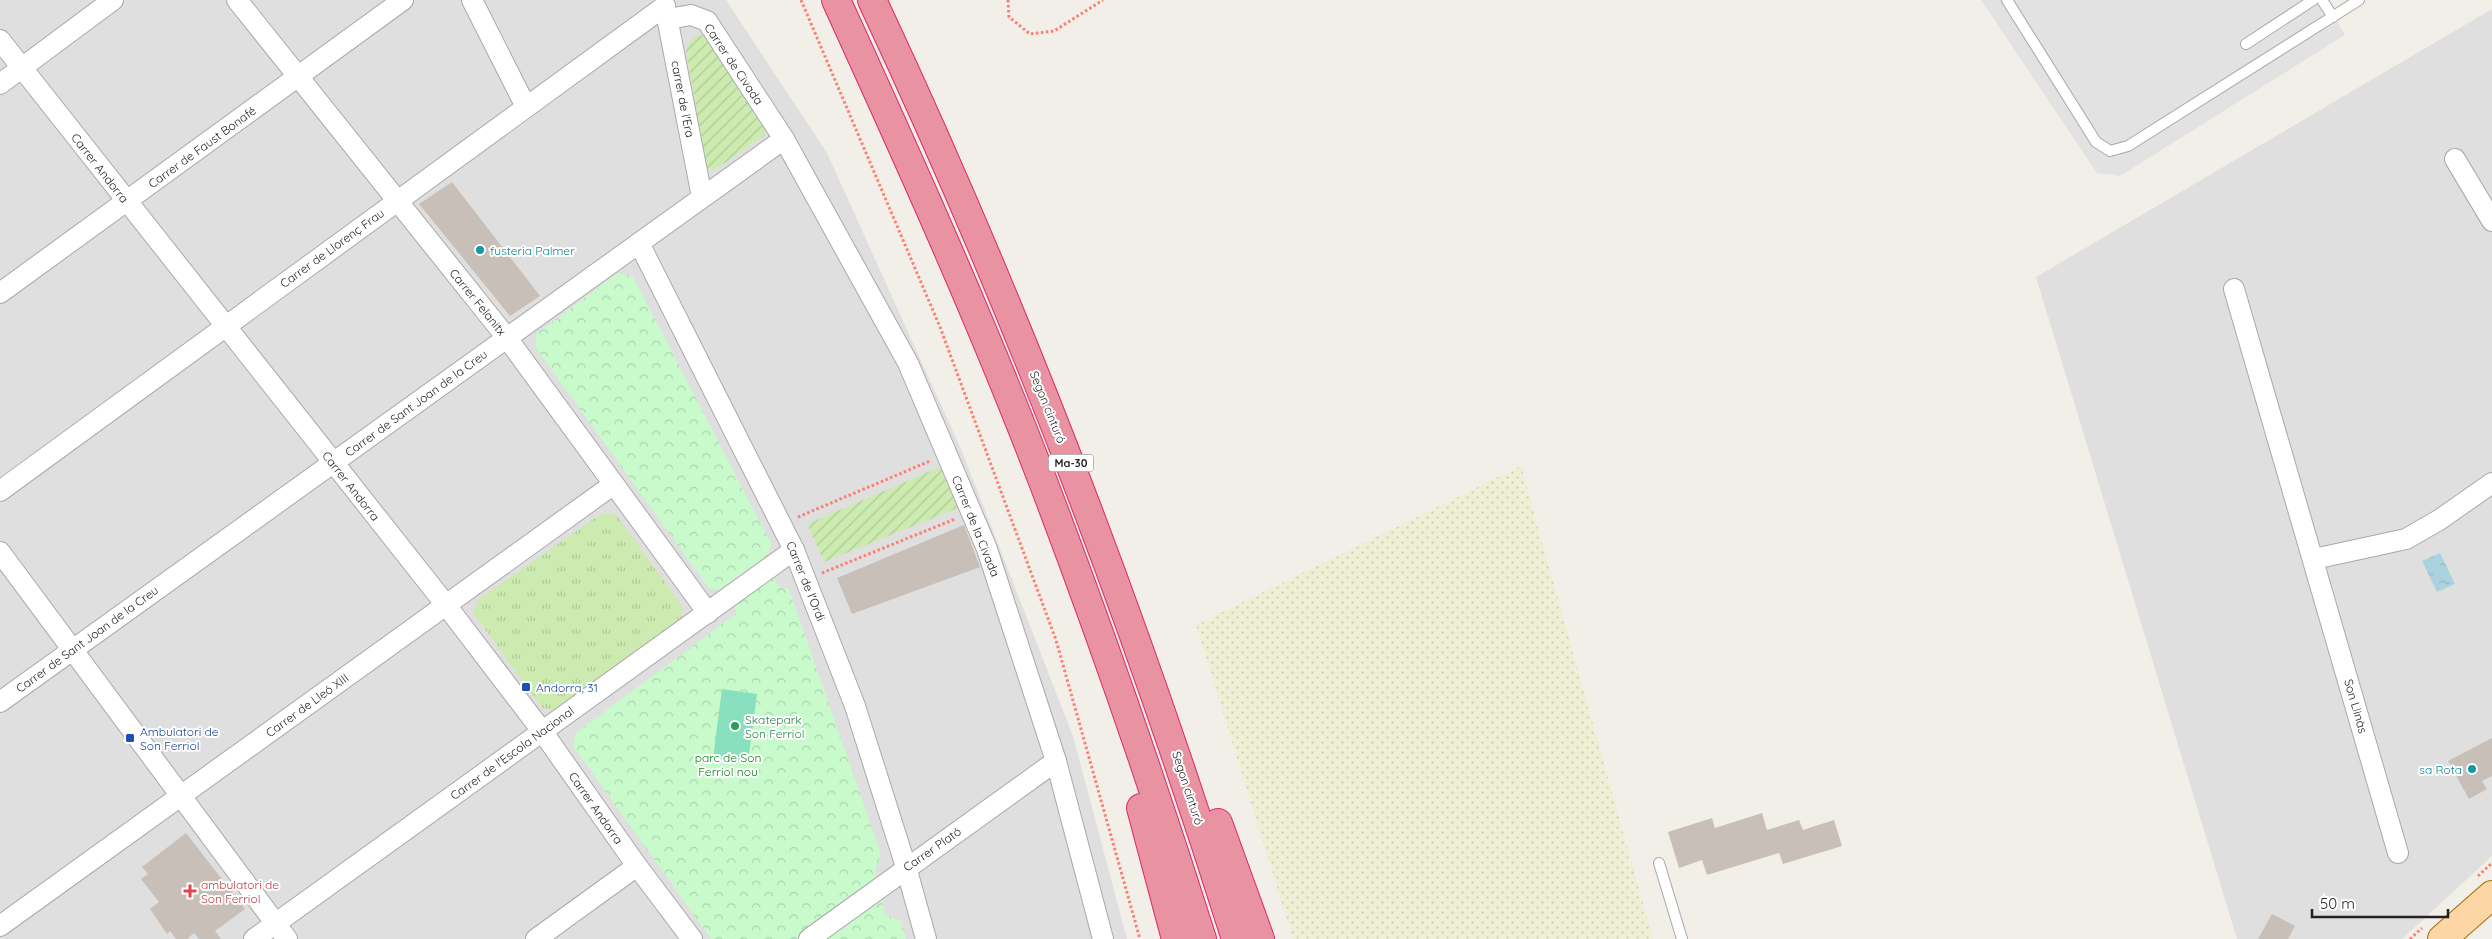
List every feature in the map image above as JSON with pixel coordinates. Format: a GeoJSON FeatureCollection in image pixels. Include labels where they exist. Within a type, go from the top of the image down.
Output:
{"type":"FeatureCollection","features":[{"type":"Feature","properties":{"kind":"highway","name":"Ma-30"},"geometry":{"type":"LineString","coordinates":[[836,0],[993,360],[1041,478],[1099,633],[1202,939]]}},
{"type":"Feature","properties":{"kind":"highway","name":"Segon cinturó"},"geometry":{"type":"LineString","coordinates":[[872,0],[974,228],[1038,380],[1108,561],[1174,747],[1236,939]]}},
{"type":"Feature","properties":{"kind":"highway"},"geometry":{"type":"LineString","coordinates":[[1108,561],[1142,613],[1260,939]]}},
{"type":"Feature","properties":{"kind":"highway"},"geometry":{"type":"LineString","coordinates":[[1099,633],[1107,708],[1139,799],[1176,939]]}},
{"type":"Feature","properties":{"kind":"main road"},"geometry":{"type":"LineString","coordinates":[[2442,939],[2492,895]]}},
{"type":"Feature","properties":{"kind":"street"},"geometry":{"type":"LineString","coordinates":[[0,84],[113,0]]}},
{"type":"Feature","properties":{"kind":"street","name":"Carrer Felanitx"},"geometry":{"type":"LineString","coordinates":[[237,0],[507,338],[708,613]]}},
{"type":"Feature","properties":{"kind":"street","name":"Carrer de Faust Bonafé"},"geometry":{"type":"LineString","coordinates":[[0,293],[403,0]]}},
{"type":"Feature","properties":{"kind":"street"},"geometry":{"type":"LineString","coordinates":[[472,0],[526,107]]}},
{"type":"Feature","properties":{"kind":"street","name":"Carrer de Llorenç Frau"},"geometry":{"type":"LineString","coordinates":[[0,490],[526,107],[666,8]]}},
{"type":"Feature","properties":{"kind":"street","name":"Carrer de Civada"},"geometry":{"type":"LineString","coordinates":[[666,8],[707,21],[784,139]]}},
{"type":"Feature","properties":{"kind":"street","name":"carrer de l'Era"},"geometry":{"type":"LineString","coordinates":[[666,8],[702,197]]}},
{"type":"Feature","properties":{"kind":"street","name":"Carrer Andorra"},"geometry":{"type":"LineString","coordinates":[[0,40],[446,605],[542,732],[636,866],[692,939]]}},
{"type":"Feature","properties":{"kind":"street","name":"Carrer de Sant Joan de la Creu"},"geometry":{"type":"LineString","coordinates":[[0,702],[784,139]]}},
{"type":"Feature","properties":{"kind":"street","name":"Carrer de la Civada"},"geometry":{"type":"LineString","coordinates":[[784,139],[908,363],[987,549],[1056,762],[1103,939]]}},
{"type":"Feature","properties":{"kind":"street"},"geometry":{"type":"LineString","coordinates":[[2455,159],[2492,221]]}},
{"type":"Feature","properties":{"kind":"street","name":"Carrer de l'Ordi"},"geometry":{"type":"LineString","coordinates":[[639,243],[794,550],[806,579],[855,706],[906,867],[926,939]]}},
{"type":"Feature","properties":{"kind":"street","name":"Son Llinàs"},"geometry":{"type":"LineString","coordinates":[[2234,289],[2398,853]]}},
{"type":"Feature","properties":{"kind":"street"},"geometry":{"type":"LineString","coordinates":[[2314,560],[2406,539],[2439,520],[2492,483]]}},
{"type":"Feature","properties":{"kind":"street","name":"Carrer de Lleó XIII"},"geometry":{"type":"LineString","coordinates":[[0,926],[614,484]]}},
{"type":"Feature","properties":{"kind":"street","name":"Carrer de l'Escola Nacional"},"geometry":{"type":"LineString","coordinates":[[254,939],[281,931],[542,732],[794,550]]}},
{"type":"Feature","properties":{"kind":"street"},"geometry":{"type":"LineString","coordinates":[[0,552],[281,931]]}},
{"type":"Feature","properties":{"kind":"street","name":"Carrer Plató"},"geometry":{"type":"LineString","coordinates":[[809,939],[906,867],[1056,762]]}},
{"type":"Feature","properties":{"kind":"street"},"geometry":{"type":"LineString","coordinates":[[536,939],[636,866]]}},
{"type":"Feature","properties":{"kind":"lane"},"geometry":{"type":"LineString","coordinates":[[2007,0],[2096,142],[2110,151],[2128,146],[2359,0]]}},
{"type":"Feature","properties":{"kind":"lane"},"geometry":{"type":"LineString","coordinates":[[2246,44],[2313,0]]}},
{"type":"Feature","properties":{"kind":"lane"},"geometry":{"type":"LineString","coordinates":[[2322,0],[2333,17]]}},
{"type":"Feature","properties":{"kind":"lane"},"geometry":{"type":"LineString","coordinates":[[1659,863],[1682,939]]}},
{"type":"Feature","properties":{"kind":"path"},"geometry":{"type":"LineString","coordinates":[[801,0],[940,327],[1056,640],[1140,939]]}},
{"type":"Feature","properties":{"kind":"path"},"geometry":{"type":"LineString","coordinates":[[1008,0],[1009,17],[1030,34],[1054,31],[1103,0]]}},
{"type":"Feature","properties":{"kind":"path"},"geometry":{"type":"LineString","coordinates":[[781,524],[947,454]]}},
{"type":"Feature","properties":{"kind":"path"},"geometry":{"type":"LineString","coordinates":[[806,579],[972,512]]}},
{"type":"Feature","properties":{"kind":"shaded area"},"geometry":{"type":"Polygon","coordinates":[[[0,0],[726,0],[827,153],[961,449],[1073,736],[1127,939],[0,939],[0,0]]]}},
{"type":"Feature","properties":{"kind":"shaded area"},"geometry":{"type":"Polygon","coordinates":[[[1981,0],[2324,0],[2345,35],[2120,176],[2097,173],[1981,0]]]}},
{"type":"Feature","properties":{"kind":"shaded area"},"geometry":{"type":"Polygon","coordinates":[[[2492,9],[2492,856],[2402,939],[2237,939],[2036,277],[2492,9]]]}},
{"type":"Feature","properties":{"kind":"green space"},"geometry":{"type":"Polygon","coordinates":[[[699,34],[709,39],[765,124],[765,135],[714,170],[707,168],[686,51],[690,41],[699,34]]]}},
{"type":"Feature","properties":{"kind":"green space","name":"parc de Son Ferriol nou"},"geometry":{"type":"Polygon","coordinates":[[[618,273],[633,277],[771,543],[766,562],[778,586],[789,589],[881,854],[875,871],[885,915],[901,921],[906,939],[711,939],[573,746],[576,733],[737,613],[724,591],[709,588],[536,348],[536,334],[618,273]]]}},
{"type":"Feature","properties":{"kind":"green space"},"geometry":{"type":"Polygon","coordinates":[[[1521,466],[1653,939],[1293,939],[1196,625],[1521,466]]]}},
{"type":"Feature","properties":{"kind":"green space"},"geometry":{"type":"Polygon","coordinates":[[[940,467],[958,508],[824,562],[807,524],[940,467]]]}},
{"type":"Feature","properties":{"kind":"green space"},"geometry":{"type":"Polygon","coordinates":[[[602,513],[616,514],[682,606],[682,618],[555,710],[542,708],[473,613],[479,599],[602,513]]]}},
{"type":"Feature","properties":{"kind":"green space","name":"Skatepark Son Ferriol"},"geometry":{"type":"Polygon","coordinates":[[[722,689],[757,694],[748,762],[713,758],[722,689]]]}},
{"type":"Feature","properties":{"kind":"water"},"geometry":{"type":"Polygon","coordinates":[[[2440,553],[2455,584],[2437,592],[2422,561],[2440,553]]]}},
{"type":"Feature","properties":{"kind":"building","name":"fusteria Palmer"},"geometry":{"type":"Polygon","coordinates":[[[452,182],[540,296],[510,316],[419,204],[452,182]]]}},
{"type":"Feature","properties":{"kind":"building"},"geometry":{"type":"Polygon","coordinates":[[[964,525],[980,567],[852,614],[837,578],[964,525]]]}},
{"type":"Feature","properties":{"kind":"building","name":"sa Rota"},"geometry":{"type":"Polygon","coordinates":[[[2492,738],[2492,776],[2482,781],[2487,789],[2469,799],[2448,761],[2492,738]]]}},
{"type":"Feature","properties":{"kind":"building"},"geometry":{"type":"Polygon","coordinates":[[[1762,813],[1767,830],[1799,820],[1803,830],[1834,820],[1842,846],[1783,864],[1779,853],[1707,875],[1702,860],[1679,868],[1668,832],[1712,818],[1715,828],[1762,813]]]}},
{"type":"Feature","properties":{"kind":"building","name":"ambulatori de Son Ferriol"},"geometry":{"type":"Polygon","coordinates":[[[186,833],[245,909],[215,931],[221,939],[199,939],[194,933],[187,939],[176,939],[170,931],[167,934],[150,909],[159,902],[141,879],[148,874],[142,867],[186,833]]]}},
{"type":"Feature","properties":{"kind":"building"},"geometry":{"type":"Polygon","coordinates":[[[2272,914],[2295,926],[2288,939],[2258,939],[2272,914]]]}},
{"type":"Feature","properties":{"kind":"place","name":"fusteria Palmer"},"geometry":{"type":"Point","coordinates":[480,250]}},
{"type":"Feature","properties":{"kind":"place","name":"Andorra, 31"},"geometry":{"type":"Point","coordinates":[526,687]}},
{"type":"Feature","properties":{"kind":"place","name":"Skatepark Son Ferriol"},"geometry":{"type":"Point","coordinates":[735,726]}},
{"type":"Feature","properties":{"kind":"place","name":"Ambulatori de Son Ferriol"},"geometry":{"type":"Point","coordinates":[130,738]}},
{"type":"Feature","properties":{"kind":"place","name":"sa Rota"},"geometry":{"type":"Point","coordinates":[2472,769]}},
{"type":"Feature","properties":{"kind":"place","name":"ambulatori de Son Ferriol"},"geometry":{"type":"Point","coordinates":[190,891]}}]}
